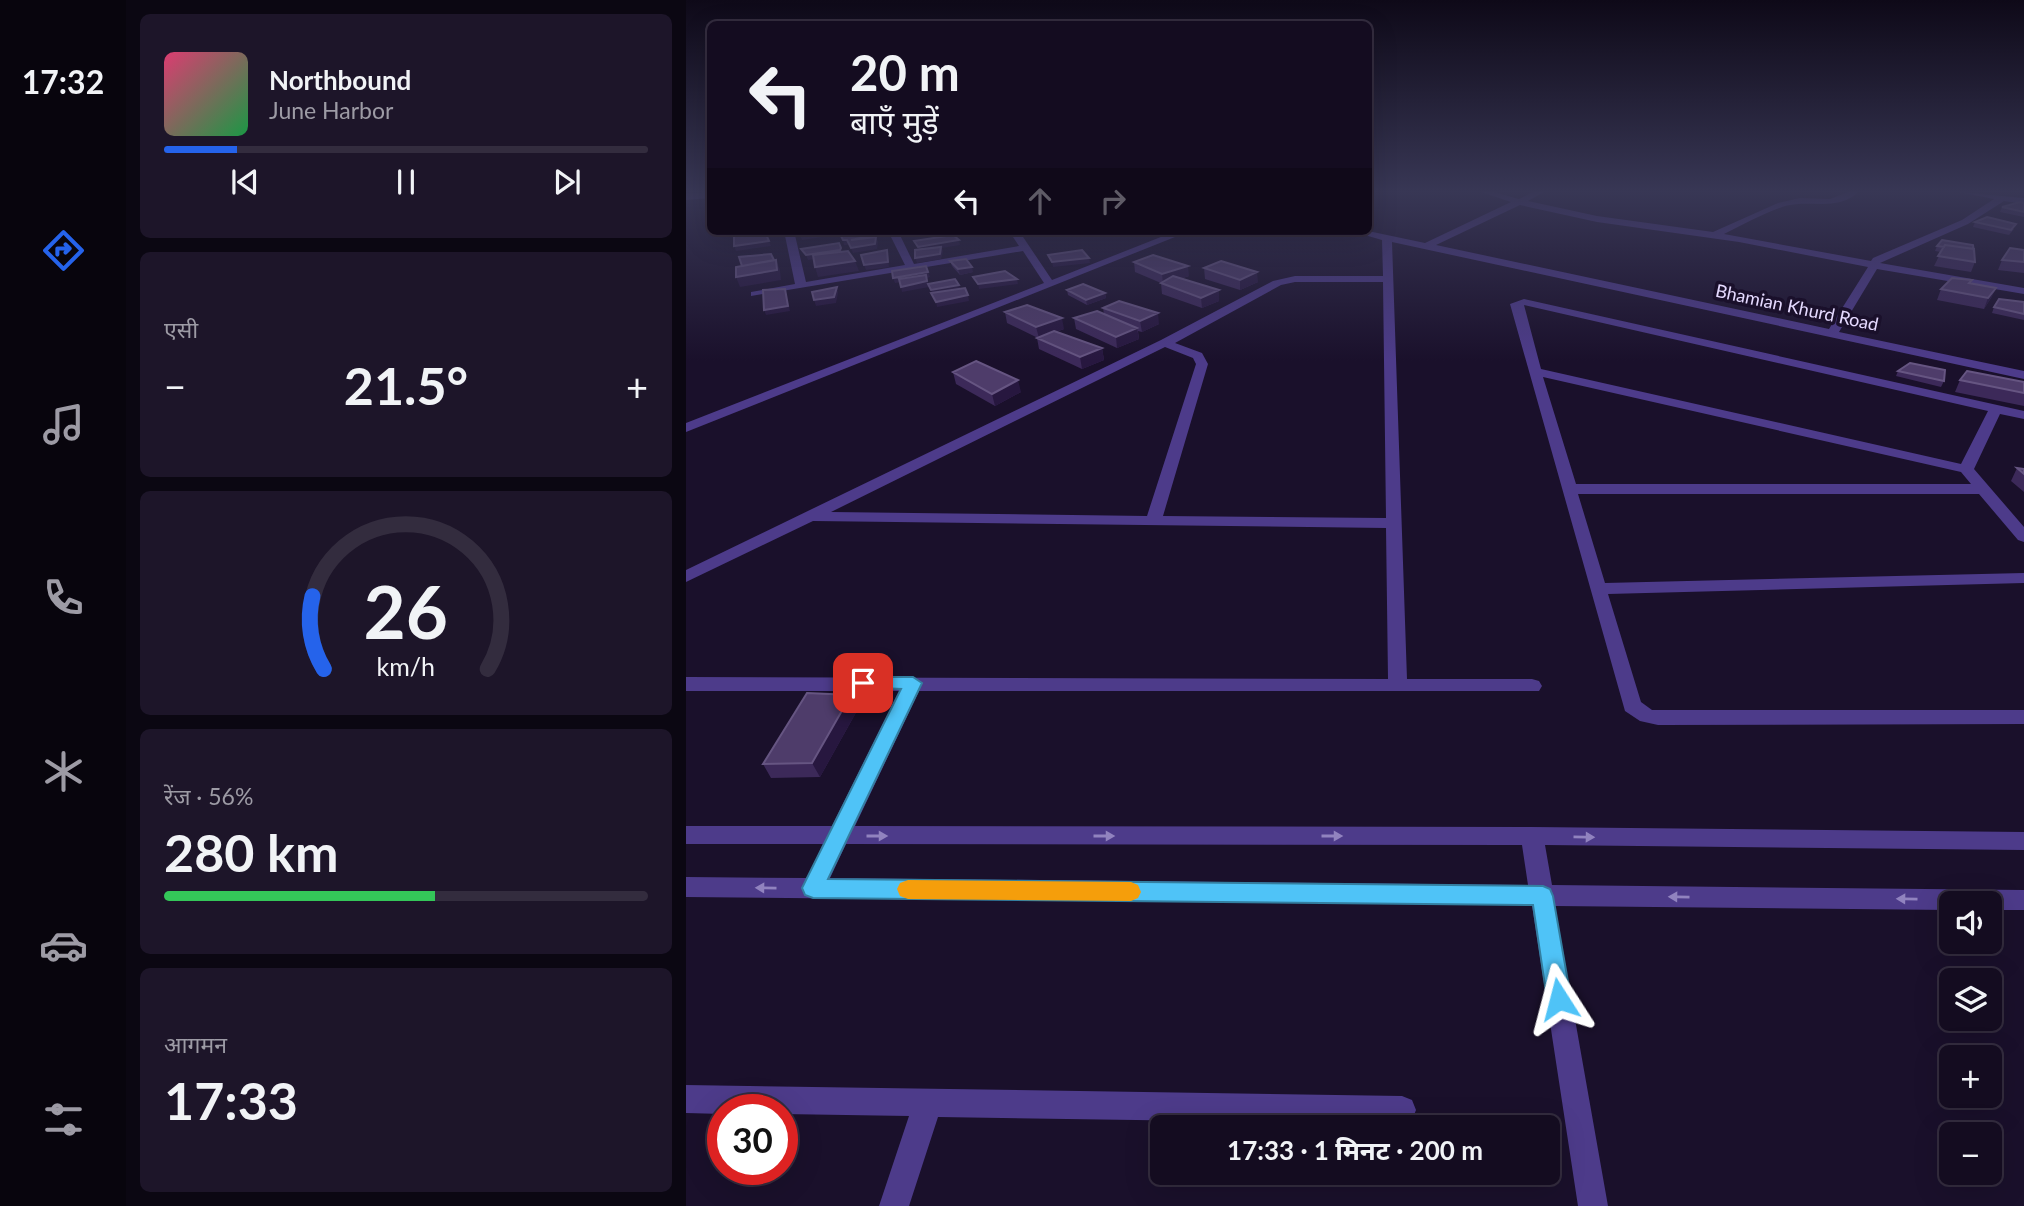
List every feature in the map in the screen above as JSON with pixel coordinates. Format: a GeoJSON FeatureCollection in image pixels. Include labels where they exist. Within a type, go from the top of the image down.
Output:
{"type":"FeatureCollection","features":[{"type":"Feature","properties":{"kind":"street"},"geometry":{"type":"LineString","coordinates":[[793,248],[801,286]]}},
{"type":"Feature","properties":{"kind":"street"},"geometry":{"type":"LineString","coordinates":[[901,248],[911,268]]}},
{"type":"Feature","properties":{"kind":"street"},"geometry":{"type":"LineString","coordinates":[[755,295],[1023,248]]}},
{"type":"Feature","properties":{"kind":"street"},"geometry":{"type":"LineString","coordinates":[[1025,248],[1049,285]]}},
{"type":"Feature","properties":{"kind":"street"},"geometry":{"type":"LineString","coordinates":[[686,428],[1141,248]]}},
{"type":"Feature","properties":{"kind":"street"},"geometry":{"type":"LineString","coordinates":[[1387,248],[1398,685]]}},
{"type":"Feature","properties":{"kind":"street","name":"Bhamian Khurd Road"},"geometry":{"type":"LineString","coordinates":[[1437,248],[2024,376]]}},
{"type":"Feature","properties":{"kind":"street"},"geometry":{"type":"LineString","coordinates":[[1784,248],[2024,291]]}},
{"type":"Feature","properties":{"kind":"street"},"geometry":{"type":"LineString","coordinates":[[1832,334],[1871,265],[1904,248]]}},
{"type":"Feature","properties":{"kind":"street"},"geometry":{"type":"LineString","coordinates":[[686,577],[1165,344],[1277,283],[1295,279],[1388,279]]}},
{"type":"Feature","properties":{"kind":"street"},"geometry":{"type":"LineString","coordinates":[[2024,415],[1518,302],[1516,304],[1632,706],[1647,716],[2024,717]]}},
{"type":"Feature","properties":{"kind":"street"},"geometry":{"type":"LineString","coordinates":[[1154,520],[1202,364],[1198,356],[1165,344]]}},
{"type":"Feature","properties":{"kind":"street"},"geometry":{"type":"LineString","coordinates":[[1535,372],[1966,469],[2024,537]]}},
{"type":"Feature","properties":{"kind":"street"},"geometry":{"type":"LineString","coordinates":[[1966,469],[1996,409]]}},
{"type":"Feature","properties":{"kind":"street"},"geometry":{"type":"LineString","coordinates":[[1570,489],[1981,489]]}},
{"type":"Feature","properties":{"kind":"street"},"geometry":{"type":"LineString","coordinates":[[811,517],[1395,523]]}},
{"type":"Feature","properties":{"kind":"street"},"geometry":{"type":"LineString","coordinates":[[1598,589],[2024,579]]}},
{"type":"Feature","properties":{"kind":"street"},"geometry":{"type":"LineString","coordinates":[[813,888],[913,683]]}},
{"type":"Feature","properties":{"kind":"street"},"geometry":{"type":"LineString","coordinates":[[686,684],[1532,686]]}},
{"type":"Feature","properties":{"kind":"street"},"geometry":{"type":"LineString","coordinates":[[686,835],[1532,836],[2024,841]]}},
{"type":"Feature","properties":{"kind":"street"},"geometry":{"type":"LineString","coordinates":[[1532,836],[1593,1206]]}},
{"type":"Feature","properties":{"kind":"street"},"geometry":{"type":"LineString","coordinates":[[686,887],[2024,901]]}},
{"type":"Feature","properties":{"kind":"street"},"geometry":{"type":"LineString","coordinates":[[686,1098],[1402,1110]]}},
{"type":"Feature","properties":{"kind":"street"},"geometry":{"type":"LineString","coordinates":[[894,1206],[928,1103]]}},
{"type":"Feature","properties":{"kind":"building"},"geometry":{"type":"Polygon","coordinates":[[[806,248],[841,248],[806,255],[801,249],[806,248]]]}},
{"type":"Feature","properties":{"kind":"building"},"geometry":{"type":"Polygon","coordinates":[[[941,248],[940,254],[915,258],[915,250],[941,248]]]}},
{"type":"Feature","properties":{"kind":"building"},"geometry":{"type":"Polygon","coordinates":[[[1943,248],[1974,249],[1975,262],[1938,256],[1943,248]]]}},
{"type":"Feature","properties":{"kind":"building"},"geometry":{"type":"Polygon","coordinates":[[[2010,248],[2024,250],[2024,262],[2002,260],[2010,248]]]}},
{"type":"Feature","properties":{"kind":"building"},"geometry":{"type":"Polygon","coordinates":[[[887,250],[888,262],[864,265],[861,255],[887,250]]]}},
{"type":"Feature","properties":{"kind":"building"},"geometry":{"type":"Polygon","coordinates":[[[1082,250],[1089,258],[1052,262],[1048,255],[1082,250]]]}},
{"type":"Feature","properties":{"kind":"building"},"geometry":{"type":"Polygon","coordinates":[[[848,251],[855,261],[815,267],[813,255],[848,251]]]}},
{"type":"Feature","properties":{"kind":"building"},"geometry":{"type":"Polygon","coordinates":[[[771,254],[774,260],[742,266],[739,257],[771,254]]]}},
{"type":"Feature","properties":{"kind":"building"},"geometry":{"type":"Polygon","coordinates":[[[1153,255],[1188,266],[1162,274],[1134,262],[1153,255]]]}},
{"type":"Feature","properties":{"kind":"building"},"geometry":{"type":"Polygon","coordinates":[[[966,259],[972,267],[958,269],[950,261],[966,259]]]}},
{"type":"Feature","properties":{"kind":"building"},"geometry":{"type":"Polygon","coordinates":[[[776,260],[777,270],[736,277],[736,267],[776,260]]]}},
{"type":"Feature","properties":{"kind":"building"},"geometry":{"type":"Polygon","coordinates":[[[1221,261],[1257,272],[1240,280],[1204,268],[1221,261]]]}},
{"type":"Feature","properties":{"kind":"building"},"geometry":{"type":"Polygon","coordinates":[[[926,266],[928,272],[893,278],[892,271],[926,266]]]}},
{"type":"Feature","properties":{"kind":"building"},"geometry":{"type":"Polygon","coordinates":[[[1005,271],[1017,279],[978,284],[973,277],[1005,271]]]}},
{"type":"Feature","properties":{"kind":"building"},"geometry":{"type":"Polygon","coordinates":[[[926,275],[927,281],[901,287],[899,279],[926,275]]]}},
{"type":"Feature","properties":{"kind":"building"},"geometry":{"type":"Polygon","coordinates":[[[1173,276],[1219,290],[1201,298],[1161,283],[1173,276]]]}},
{"type":"Feature","properties":{"kind":"building"},"geometry":{"type":"Polygon","coordinates":[[[1952,278],[1972,280],[1969,283],[1996,288],[1988,298],[1941,289],[1952,278]]]}},
{"type":"Feature","properties":{"kind":"building"},"geometry":{"type":"Polygon","coordinates":[[[955,279],[959,285],[931,290],[928,284],[955,279]]]}},
{"type":"Feature","properties":{"kind":"building"},"geometry":{"type":"Polygon","coordinates":[[[1083,284],[1105,293],[1086,300],[1067,290],[1083,284]]]}},
{"type":"Feature","properties":{"kind":"building"},"geometry":{"type":"Polygon","coordinates":[[[837,287],[834,297],[814,300],[812,292],[837,287]]]}},
{"type":"Feature","properties":{"kind":"building"},"geometry":{"type":"Polygon","coordinates":[[[965,288],[968,295],[936,302],[931,293],[965,288]]]}},
{"type":"Feature","properties":{"kind":"building"},"geometry":{"type":"Polygon","coordinates":[[[785,289],[788,306],[764,310],[763,290],[785,289]]]}},
{"type":"Feature","properties":{"kind":"building"},"geometry":{"type":"Polygon","coordinates":[[[1999,299],[2024,302],[2024,314],[1994,307],[1999,299]]]}},
{"type":"Feature","properties":{"kind":"building"},"geometry":{"type":"Polygon","coordinates":[[[1119,301],[1158,313],[1140,321],[1103,308],[1119,301]]]}},
{"type":"Feature","properties":{"kind":"building"},"geometry":{"type":"Polygon","coordinates":[[[1027,305],[1062,318],[1036,327],[1005,312],[1027,305]]]}},
{"type":"Feature","properties":{"kind":"building"},"geometry":{"type":"Polygon","coordinates":[[[1097,311],[1137,328],[1116,337],[1074,318],[1097,311]]]}},
{"type":"Feature","properties":{"kind":"building"},"geometry":{"type":"Polygon","coordinates":[[[1054,331],[1102,348],[1080,357],[1037,338],[1054,331]]]}},
{"type":"Feature","properties":{"kind":"building"},"geometry":{"type":"Polygon","coordinates":[[[976,361],[1018,380],[992,394],[953,372],[976,361]]]}},
{"type":"Feature","properties":{"kind":"building"},"geometry":{"type":"Polygon","coordinates":[[[1910,363],[1945,370],[1944,381],[1898,371],[1910,363]]]}},
{"type":"Feature","properties":{"kind":"building"},"geometry":{"type":"Polygon","coordinates":[[[1967,371],[2024,382],[2024,393],[1960,380],[1967,371]]]}},
{"type":"Feature","properties":{"kind":"building"},"geometry":{"type":"Polygon","coordinates":[[[807,693],[851,695],[812,763],[763,764],[807,693]]]}},
{"type":"Feature","properties":{"kind":"slow traffic"},"geometry":{"type":"LineString","coordinates":[[908,889],[1131,892]]}},
{"type":"Feature","properties":{"kind":"route"},"geometry":{"type":"LineString","coordinates":[[863,683],[913,683],[813,888],[1543,896],[1559,999]]}}]}
